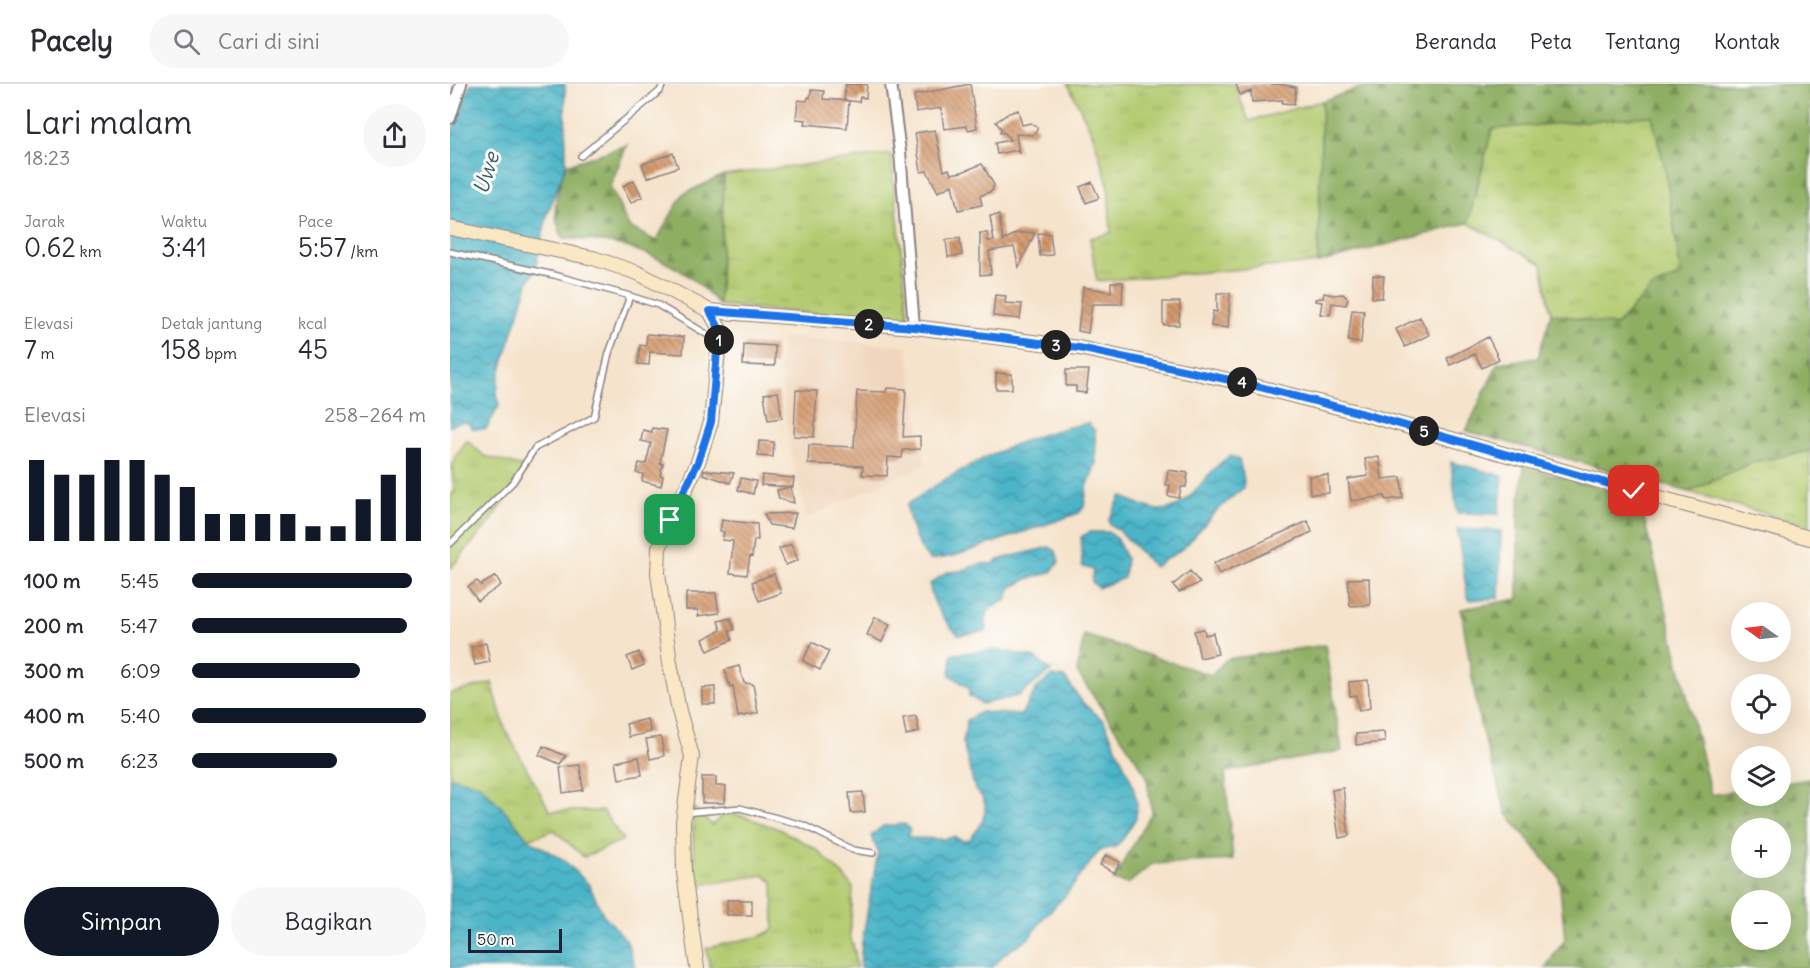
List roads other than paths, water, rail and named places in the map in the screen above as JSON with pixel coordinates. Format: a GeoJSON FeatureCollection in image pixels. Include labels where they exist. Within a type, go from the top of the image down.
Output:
{"type":"FeatureCollection","features":[{"type":"Feature","properties":{"kind":"main road"},"geometry":{"type":"LineString","coordinates":[[450,228],[593,258],[638,273],[710,311],[914,327],[1079,348],[1244,383],[1357,412],[1634,491],[1810,538]]}},
{"type":"Feature","properties":{"kind":"main road"},"geometry":{"type":"LineString","coordinates":[[697,968],[684,873],[683,813],[692,756],[679,711],[670,663],[658,573],[659,548],[698,462],[711,422],[719,328],[710,311]]}},
{"type":"Feature","properties":{"kind":"street"},"geometry":{"type":"LineString","coordinates":[[450,118],[461,84]]}},
{"type":"Feature","properties":{"kind":"street"},"geometry":{"type":"LineString","coordinates":[[891,84],[900,152],[914,327]]}},
{"type":"Feature","properties":{"kind":"lane"},"geometry":{"type":"LineString","coordinates":[[581,156],[660,91],[663,84]]}},
{"type":"Feature","properties":{"kind":"lane"},"geometry":{"type":"LineString","coordinates":[[450,252],[554,275],[658,305],[719,342]]}},
{"type":"Feature","properties":{"kind":"lane"},"geometry":{"type":"LineString","coordinates":[[450,544],[513,482],[535,448],[594,417],[609,353],[630,296]]}},
{"type":"Feature","properties":{"kind":"lane"},"geometry":{"type":"LineString","coordinates":[[683,813],[740,808],[803,825],[853,850],[873,853]]}},
{"type":"Feature","properties":{"kind":"water","name":"Uwe"},"geometry":{"type":"Polygon","coordinates":[[[471,84],[565,84],[566,165],[547,215],[535,271],[529,280],[499,376],[497,392],[499,406],[486,429],[474,429],[466,422],[456,423],[450,427],[450,136],[471,84]]]}},
{"type":"Feature","properties":{"kind":"water"},"geometry":{"type":"Polygon","coordinates":[[[1088,423],[1095,431],[1096,463],[1087,487],[1084,507],[1079,513],[954,556],[930,560],[921,549],[909,519],[907,505],[948,477],[993,454],[1040,435],[1088,423]]]}},
{"type":"Feature","properties":{"kind":"water"},"geometry":{"type":"Polygon","coordinates":[[[1230,456],[1239,460],[1244,480],[1243,488],[1215,512],[1185,547],[1154,567],[1121,532],[1110,525],[1109,520],[1121,496],[1152,509],[1172,508],[1190,496],[1213,470],[1230,456]]]}},
{"type":"Feature","properties":{"kind":"water"},"geometry":{"type":"Polygon","coordinates":[[[1451,462],[1503,476],[1499,514],[1457,513],[1451,462]]]}},
{"type":"Feature","properties":{"kind":"water"},"geometry":{"type":"Polygon","coordinates":[[[1457,529],[1501,531],[1499,598],[1468,600],[1457,529]]]}},
{"type":"Feature","properties":{"kind":"water"},"geometry":{"type":"Polygon","coordinates":[[[1090,532],[1108,532],[1116,538],[1126,558],[1124,578],[1098,588],[1092,582],[1093,570],[1082,566],[1081,537],[1090,532]]]}},
{"type":"Feature","properties":{"kind":"water"},"geometry":{"type":"Polygon","coordinates":[[[1049,547],[1056,551],[1059,562],[1050,573],[1027,579],[1010,588],[1007,600],[996,604],[989,610],[986,619],[987,631],[959,635],[936,605],[930,584],[947,572],[960,571],[980,564],[993,564],[1001,559],[1049,547]]]}},
{"type":"Feature","properties":{"kind":"water"},"geometry":{"type":"Polygon","coordinates":[[[999,650],[1035,658],[1051,671],[1018,696],[982,704],[969,696],[969,688],[950,675],[952,654],[999,650]]]}},
{"type":"Feature","properties":{"kind":"water"},"geometry":{"type":"Polygon","coordinates":[[[1052,676],[1065,678],[1083,703],[1104,721],[1131,780],[1137,801],[1136,818],[1122,840],[1115,847],[1100,850],[1028,939],[1004,954],[992,968],[860,968],[862,942],[878,852],[871,836],[883,826],[905,824],[910,830],[907,835],[912,838],[954,837],[963,841],[969,840],[982,822],[985,808],[981,796],[975,790],[963,743],[967,720],[981,712],[1021,715],[1036,689],[1052,676]]]}},
{"type":"Feature","properties":{"kind":"water"},"geometry":{"type":"Polygon","coordinates":[[[450,777],[479,784],[528,839],[564,860],[589,885],[603,914],[627,941],[635,968],[450,968],[450,777]]]}}]}
